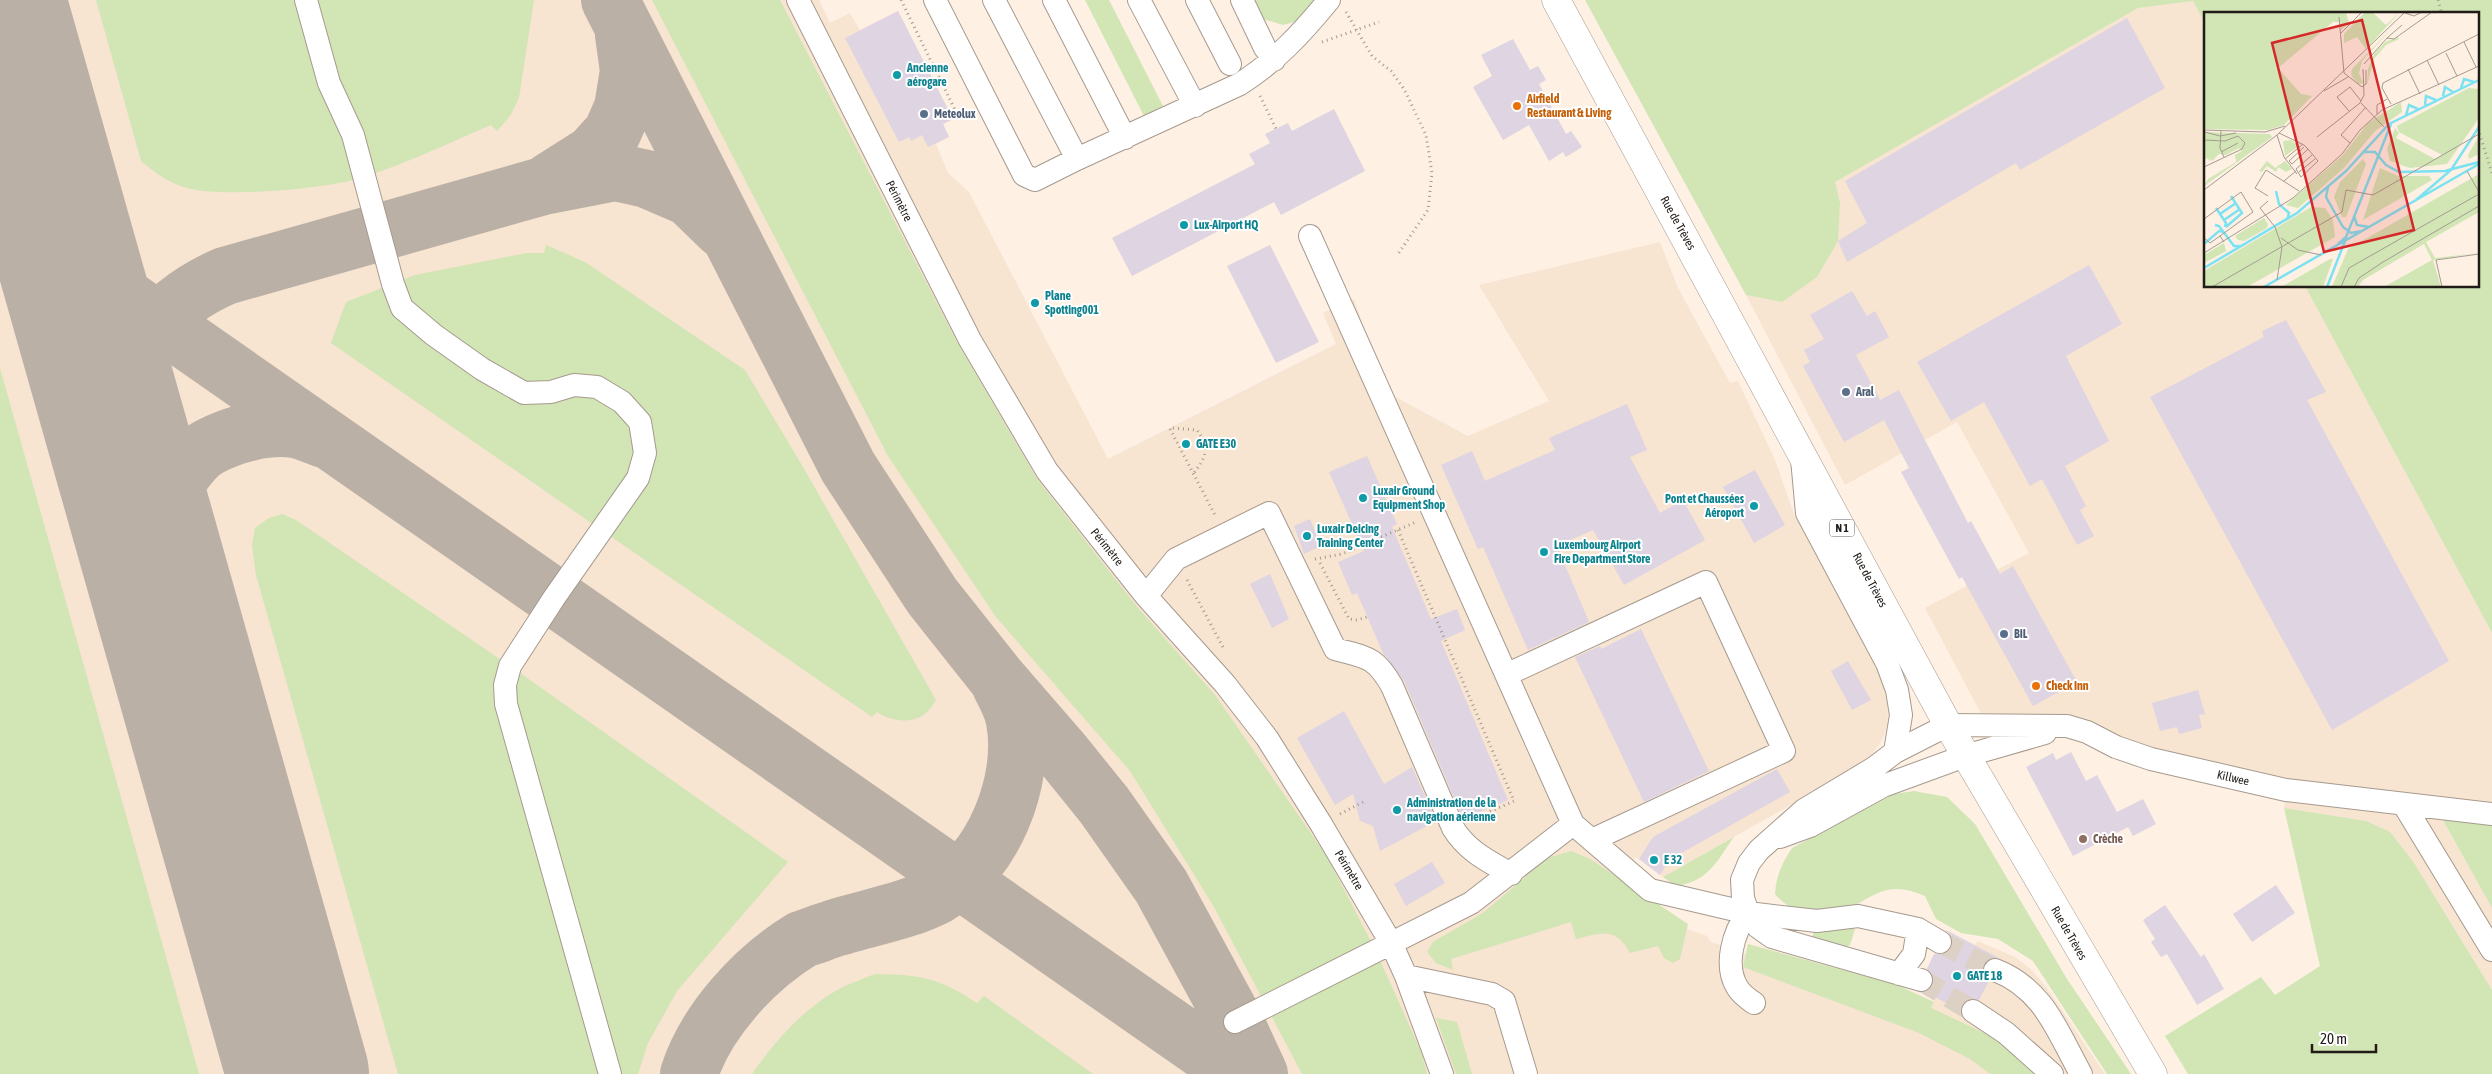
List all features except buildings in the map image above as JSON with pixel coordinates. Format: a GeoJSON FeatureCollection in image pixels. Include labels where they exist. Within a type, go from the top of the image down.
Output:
{"type":"FeatureCollection","features":[{"type":"Feature","properties":{"kind":"main road","name":"Rue de Trèves"},"geometry":{"type":"LineString","coordinates":[[1556,0],[1965,756],[2153,1074]]}},
{"type":"Feature","properties":{"kind":"street"},"geometry":{"type":"LineString","coordinates":[[306,0],[329,83],[354,135],[393,284],[402,308],[434,336],[482,369],[524,393],[551,392],[574,385],[597,387],[622,402],[640,422],[645,452],[638,478],[539,620],[510,666],[506,685],[506,704],[610,1074]]}},
{"type":"Feature","properties":{"kind":"street","name":"Périmètre"},"geometry":{"type":"LineString","coordinates":[[798,0],[975,348],[1046,470],[1146,596],[1225,684],[1267,738],[1321,824],[1391,943],[1406,976],[1442,1074]]}},
{"type":"Feature","properties":{"kind":"street"},"geometry":{"type":"LineString","coordinates":[[935,0],[1024,175],[1035,180],[1076,159],[1195,106],[1250,78],[1274,60],[1337,4]]}},
{"type":"Feature","properties":{"kind":"street"},"geometry":{"type":"LineString","coordinates":[[994,0],[1076,159]]}},
{"type":"Feature","properties":{"kind":"street"},"geometry":{"type":"LineString","coordinates":[[1054,0],[1125,138]]}},
{"type":"Feature","properties":{"kind":"street"},"geometry":{"type":"LineString","coordinates":[[1139,0],[1195,106]]}},
{"type":"Feature","properties":{"kind":"street"},"geometry":{"type":"LineString","coordinates":[[1198,0],[1230,64]]}},
{"type":"Feature","properties":{"kind":"street"},"geometry":{"type":"LineString","coordinates":[[1242,0],[1265,48],[1274,60]]}},
{"type":"Feature","properties":{"kind":"street"},"geometry":{"type":"LineString","coordinates":[[1310,236],[1574,824],[1650,890],[1748,913],[1816,921],[1858,916],[1918,929],[1940,942]]}},
{"type":"Feature","properties":{"kind":"street"},"geometry":{"type":"LineString","coordinates":[[1802,453],[1807,513],[1887,663],[1898,690],[1901,716],[1895,752]]}},
{"type":"Feature","properties":{"kind":"street"},"geometry":{"type":"LineString","coordinates":[[1146,596],[1176,559],[1269,513],[1335,649],[1376,662],[1392,686],[1453,828],[1461,842],[1474,853],[1512,874]]}},
{"type":"Feature","properties":{"kind":"street"},"geometry":{"type":"LineString","coordinates":[[1508,674],[1706,582],[1784,751],[1592,840]]}},
{"type":"Feature","properties":{"kind":"street"},"geometry":{"type":"LineString","coordinates":[[1921,980],[1772,937],[1758,927],[1748,913],[1743,898],[1742,880],[1749,863],[1759,850],[1773,840],[1804,810],[1874,768],[1895,752],[1948,725]]}},
{"type":"Feature","properties":{"kind":"street","name":"Killwee"},"geometry":{"type":"LineString","coordinates":[[1948,725],[2067,726],[2086,732],[2116,747],[2151,759],[2286,790],[2492,814]]}},
{"type":"Feature","properties":{"kind":"street"},"geometry":{"type":"LineString","coordinates":[[1773,840],[1810,826],[1883,786],[1965,756],[2067,726]]}},
{"type":"Feature","properties":{"kind":"street"},"geometry":{"type":"LineString","coordinates":[[2404,805],[2492,950]]}},
{"type":"Feature","properties":{"kind":"street"},"geometry":{"type":"LineString","coordinates":[[1235,1022],[1471,903],[1512,874],[1574,824]]}},
{"type":"Feature","properties":{"kind":"street"},"geometry":{"type":"LineString","coordinates":[[1748,913],[1732,946],[1732,972],[1737,987],[1754,1003]]}},
{"type":"Feature","properties":{"kind":"street"},"geometry":{"type":"LineString","coordinates":[[1900,974],[1914,954],[1918,929]]}},
{"type":"Feature","properties":{"kind":"street"},"geometry":{"type":"LineString","coordinates":[[1995,970],[2015,978],[2036,996],[2081,1074]]}},
{"type":"Feature","properties":{"kind":"street"},"geometry":{"type":"LineString","coordinates":[[1406,976],[1492,994],[1504,1001],[1526,1074]]}},
{"type":"Feature","properties":{"kind":"street"},"geometry":{"type":"LineString","coordinates":[[1973,1011],[2006,1032],[2052,1074]]}},
{"type":"Feature","properties":{"kind":"path"},"geometry":{"type":"LineString","coordinates":[[901,0],[959,118]]}},
{"type":"Feature","properties":{"kind":"path"},"geometry":{"type":"LineString","coordinates":[[1337,4],[1372,56],[1391,71],[1404,89],[1426,135],[1432,173],[1428,210],[1398,254]]}},
{"type":"Feature","properties":{"kind":"path"},"geometry":{"type":"LineString","coordinates":[[1322,42],[1356,32],[1379,22]]}},
{"type":"Feature","properties":{"kind":"path"},"geometry":{"type":"LineString","coordinates":[[1250,78],[1276,129]]}},
{"type":"Feature","properties":{"kind":"path"},"geometry":{"type":"LineString","coordinates":[[2480,135],[2492,173]]}},
{"type":"Feature","properties":{"kind":"path"},"geometry":{"type":"LineString","coordinates":[[1193,474],[1205,460],[1207,448],[1204,439],[1197,430],[1171,428],[1193,474],[1221,525]]}},
{"type":"Feature","properties":{"kind":"path"},"geometry":{"type":"LineString","coordinates":[[1329,557],[1342,554],[1435,513]]}},
{"type":"Feature","properties":{"kind":"path"},"geometry":{"type":"LineString","coordinates":[[1398,530],[1514,801],[1470,820]]}},
{"type":"Feature","properties":{"kind":"path"},"geometry":{"type":"LineString","coordinates":[[1318,560],[1349,619],[1356,620],[1367,616]]}},
{"type":"Feature","properties":{"kind":"shaded area"},"geometry":{"type":"Polygon","coordinates":[[[0,0],[819,0],[830,23],[850,13],[860,30],[898,11],[953,119],[943,124],[949,137],[936,144],[948,173],[969,192],[1108,459],[1336,344],[1323,313],[1354,299],[1386,392],[1468,436],[1549,401],[1479,285],[1660,242],[1678,288],[1730,383],[1738,381],[1775,460],[1794,514],[1879,673],[1886,693],[1888,716],[1886,730],[1881,742],[1872,754],[1858,767],[1663,877],[1636,857],[1615,884],[1680,930],[1687,929],[1707,936],[1711,942],[1746,954],[1743,967],[1919,1033],[1936,998],[1917,988],[1946,930],[1975,945],[1978,941],[2015,957],[2032,970],[2047,988],[2105,1074],[0,1074],[0,0]]]}},
{"type":"Feature","properties":{"kind":"shaded area"},"geometry":{"type":"Polygon","coordinates":[[[2193,1],[2204,21],[2204,288],[2306,288],[2492,633],[2492,814],[2441,809],[2444,822],[2492,908],[2492,990],[2414,863],[2366,821],[2284,808],[2286,790],[2087,732],[1987,725],[1925,608],[2029,553],[1957,422],[1845,485],[1746,295],[1782,302],[1840,203],[1834,182],[2138,8],[2193,1]]]}},
{"type":"Feature","properties":{"kind":"green space"},"geometry":{"type":"Polygon","coordinates":[[[96,0],[534,0],[519,98],[510,116],[497,131],[491,125],[396,166],[347,181],[275,191],[224,192],[203,191],[180,186],[162,177],[141,161],[96,0]]]}},
{"type":"Feature","properties":{"kind":"green space"},"geometry":{"type":"Polygon","coordinates":[[[652,0],[780,0],[957,342],[1037,479],[1138,608],[1215,695],[1326,855],[1376,951],[1422,1054],[1427,1074],[1302,1074],[1214,907],[1130,771],[996,617],[888,456],[652,0]]]}},
{"type":"Feature","properties":{"kind":"green space"},"geometry":{"type":"Polygon","coordinates":[[[1085,0],[1109,0],[1163,106],[1144,116],[1085,0]]]}},
{"type":"Feature","properties":{"kind":"green space"},"geometry":{"type":"Polygon","coordinates":[[[1251,0],[1315,0],[1302,20],[1283,25],[1260,18],[1251,0]]]}},
{"type":"Feature","properties":{"kind":"green space"},"geometry":{"type":"Polygon","coordinates":[[[1585,0],[2492,0],[2492,633],[2306,288],[2480,288],[2480,12],[2204,12],[2204,21],[2193,1],[2138,8],[1835,182],[1840,203],[1838,241],[1817,277],[1782,302],[1746,295],[1585,0]]]}},
{"type":"Feature","properties":{"kind":"green space"},"geometry":{"type":"Polygon","coordinates":[[[546,245],[585,262],[745,370],[803,467],[936,700],[926,713],[920,717],[908,720],[888,718],[877,712],[872,717],[331,343],[346,302],[415,275],[527,253],[544,253],[546,245]]]}},
{"type":"Feature","properties":{"kind":"green space"},"geometry":{"type":"Polygon","coordinates":[[[0,368],[199,1074],[0,1074],[0,368]]]}},
{"type":"Feature","properties":{"kind":"green space"},"geometry":{"type":"Polygon","coordinates":[[[282,514],[296,520],[510,666],[788,862],[677,991],[648,1043],[638,1074],[398,1074],[256,575],[252,545],[255,528],[269,518],[282,514]]]}},
{"type":"Feature","properties":{"kind":"green space"},"geometry":{"type":"Polygon","coordinates":[[[1914,791],[1947,797],[1975,824],[2067,979],[2131,1074],[2107,1074],[2033,961],[1998,939],[1961,933],[1936,919],[1925,896],[1907,890],[1887,890],[1842,912],[1818,915],[1795,909],[1787,905],[1775,894],[1780,870],[1792,848],[1894,794],[1914,791]]]}},
{"type":"Feature","properties":{"kind":"green space"},"geometry":{"type":"Polygon","coordinates":[[[2284,808],[2366,821],[2390,832],[2414,863],[2492,990],[2492,1074],[2188,1074],[2165,1036],[2261,977],[2275,995],[2320,966],[2284,808]]]}},
{"type":"Feature","properties":{"kind":"green space"},"geometry":{"type":"Polygon","coordinates":[[[2441,809],[2492,814],[2492,908],[2444,822],[2441,809]]]}},
{"type":"Feature","properties":{"kind":"green space"},"geometry":{"type":"Polygon","coordinates":[[[1734,837],[1711,869],[1696,880],[1676,886],[1663,877],[1734,837]]]}},
{"type":"Feature","properties":{"kind":"green space"},"geometry":{"type":"Polygon","coordinates":[[[1571,851],[1590,859],[1688,924],[1680,959],[1673,963],[1664,958],[1658,946],[1630,953],[1625,944],[1613,935],[1600,934],[1576,939],[1571,922],[1451,959],[1453,970],[1436,963],[1427,952],[1433,942],[1483,913],[1548,858],[1571,851]]]}},
{"type":"Feature","properties":{"kind":"green space"},"geometry":{"type":"Polygon","coordinates":[[[1846,926],[1855,929],[1850,945],[1845,947],[1812,937],[1814,930],[1846,926]]]}},
{"type":"Feature","properties":{"kind":"green space"},"geometry":{"type":"Polygon","coordinates":[[[1748,944],[1897,985],[1934,1002],[1931,1008],[1997,1039],[2041,1074],[1990,1074],[1970,1059],[1919,1033],[1743,967],[1748,944]]]}},
{"type":"Feature","properties":{"kind":"green space"},"geometry":{"type":"Polygon","coordinates":[[[875,974],[904,975],[928,979],[951,988],[977,1003],[984,996],[1093,1074],[752,1074],[780,1038],[813,1006],[839,989],[875,974]]]}},
{"type":"Feature","properties":{"kind":"green space"},"geometry":{"type":"Polygon","coordinates":[[[1436,1018],[1457,1022],[1472,1074],[1456,1074],[1436,1018]]]}},
{"type":"Feature","properties":{"kind":"taxiway"},"geometry":{"type":"LineString","coordinates":[[610,0],[848,467],[932,596],[997,678],[1104,805],[1161,886],[1235,1022],[1259,1074]]}},
{"type":"Feature","properties":{"kind":"taxiway"},"geometry":{"type":"LineString","coordinates":[[549,182],[593,154],[612,133],[623,108],[629,71],[624,35]]}},
{"type":"Feature","properties":{"kind":"taxiway"},"geometry":{"type":"LineString","coordinates":[[26,113],[47,175],[66,210]]}},
{"type":"Feature","properties":{"kind":"taxiway"},"geometry":{"type":"LineString","coordinates":[[129,478],[124,432],[125,399],[129,376],[138,354],[149,334],[164,316],[202,287],[225,276],[543,186],[615,172],[647,179],[689,197],[722,229]]}},
{"type":"Feature","properties":{"kind":"taxiway"},"geometry":{"type":"LineString","coordinates":[[47,175],[57,207],[76,248],[84,261],[107,285],[1219,1061],[1232,1074]]}},
{"type":"Feature","properties":{"kind":"taxiway"},"geometry":{"type":"LineString","coordinates":[[0,212],[87,273]]}},
{"type":"Feature","properties":{"kind":"taxiway"},"geometry":{"type":"LineString","coordinates":[[157,576],[158,542],[164,508],[182,474],[202,451],[219,442],[240,435],[273,428],[295,429],[324,439]]}},
{"type":"Feature","properties":{"kind":"taxiway"},"geometry":{"type":"LineString","coordinates":[[689,1074],[707,1035],[720,1016],[749,981],[783,952],[806,938],[837,927],[911,907],[938,895],[958,881],[975,863],[1001,819],[1010,794],[1015,769],[1017,745],[1015,721],[1008,698],[1001,686]]}},
{"type":"Feature","properties":{"kind":"runway"},"geometry":{"type":"LineString","coordinates":[[0,20],[298,1074]]}},
{"type":"Feature","properties":{"kind":"tunnel"},"geometry":{"type":"LineString","coordinates":[[1940,942],[1995,970]]}},
{"type":"Feature","properties":{"kind":"tunnel"},"geometry":{"type":"LineString","coordinates":[[1921,980],[1973,1011]]}},
{"type":"Feature","properties":{"kind":"place","name":"Ancienne aérogare"},"geometry":{"type":"Point","coordinates":[897,75]}},
{"type":"Feature","properties":{"kind":"place","name":"Airfield Restaurant & Living"},"geometry":{"type":"Point","coordinates":[1517,106]}},
{"type":"Feature","properties":{"kind":"place","name":"Meteolux"},"geometry":{"type":"Point","coordinates":[924,114]}},
{"type":"Feature","properties":{"kind":"place","name":"Lux-Airport HQ"},"geometry":{"type":"Point","coordinates":[1184,225]}},
{"type":"Feature","properties":{"kind":"place","name":"Plane Spotting001"},"geometry":{"type":"Point","coordinates":[1035,303]}},
{"type":"Feature","properties":{"kind":"place","name":"Aral"},"geometry":{"type":"Point","coordinates":[1846,392]}},
{"type":"Feature","properties":{"kind":"place","name":"GATE E30"},"geometry":{"type":"Point","coordinates":[1186,444]}},
{"type":"Feature","properties":{"kind":"place","name":"Luxair Ground Equipment Shop"},"geometry":{"type":"Point","coordinates":[1363,498]}},
{"type":"Feature","properties":{"kind":"place","name":"Pont et Chaussées Aéroport"},"geometry":{"type":"Point","coordinates":[1754,506]}},
{"type":"Feature","properties":{"kind":"place","name":"Luxair Deicing Training Center"},"geometry":{"type":"Point","coordinates":[1307,536]}},
{"type":"Feature","properties":{"kind":"place","name":"Luxembourg Airport Fire Department Store"},"geometry":{"type":"Point","coordinates":[1544,552]}},
{"type":"Feature","properties":{"kind":"place","name":"BIL"},"geometry":{"type":"Point","coordinates":[2004,634]}},
{"type":"Feature","properties":{"kind":"place","name":"Check Inn"},"geometry":{"type":"Point","coordinates":[2036,686]}},
{"type":"Feature","properties":{"kind":"place","name":"Administration de la navigation aérienne"},"geometry":{"type":"Point","coordinates":[1397,810]}},
{"type":"Feature","properties":{"kind":"place","name":"Crèche"},"geometry":{"type":"Point","coordinates":[2083,839]}},
{"type":"Feature","properties":{"kind":"place","name":"E 32"},"geometry":{"type":"Point","coordinates":[1654,860]}},
{"type":"Feature","properties":{"kind":"place","name":"GATE 18"},"geometry":{"type":"Point","coordinates":[1957,976]}}]}
